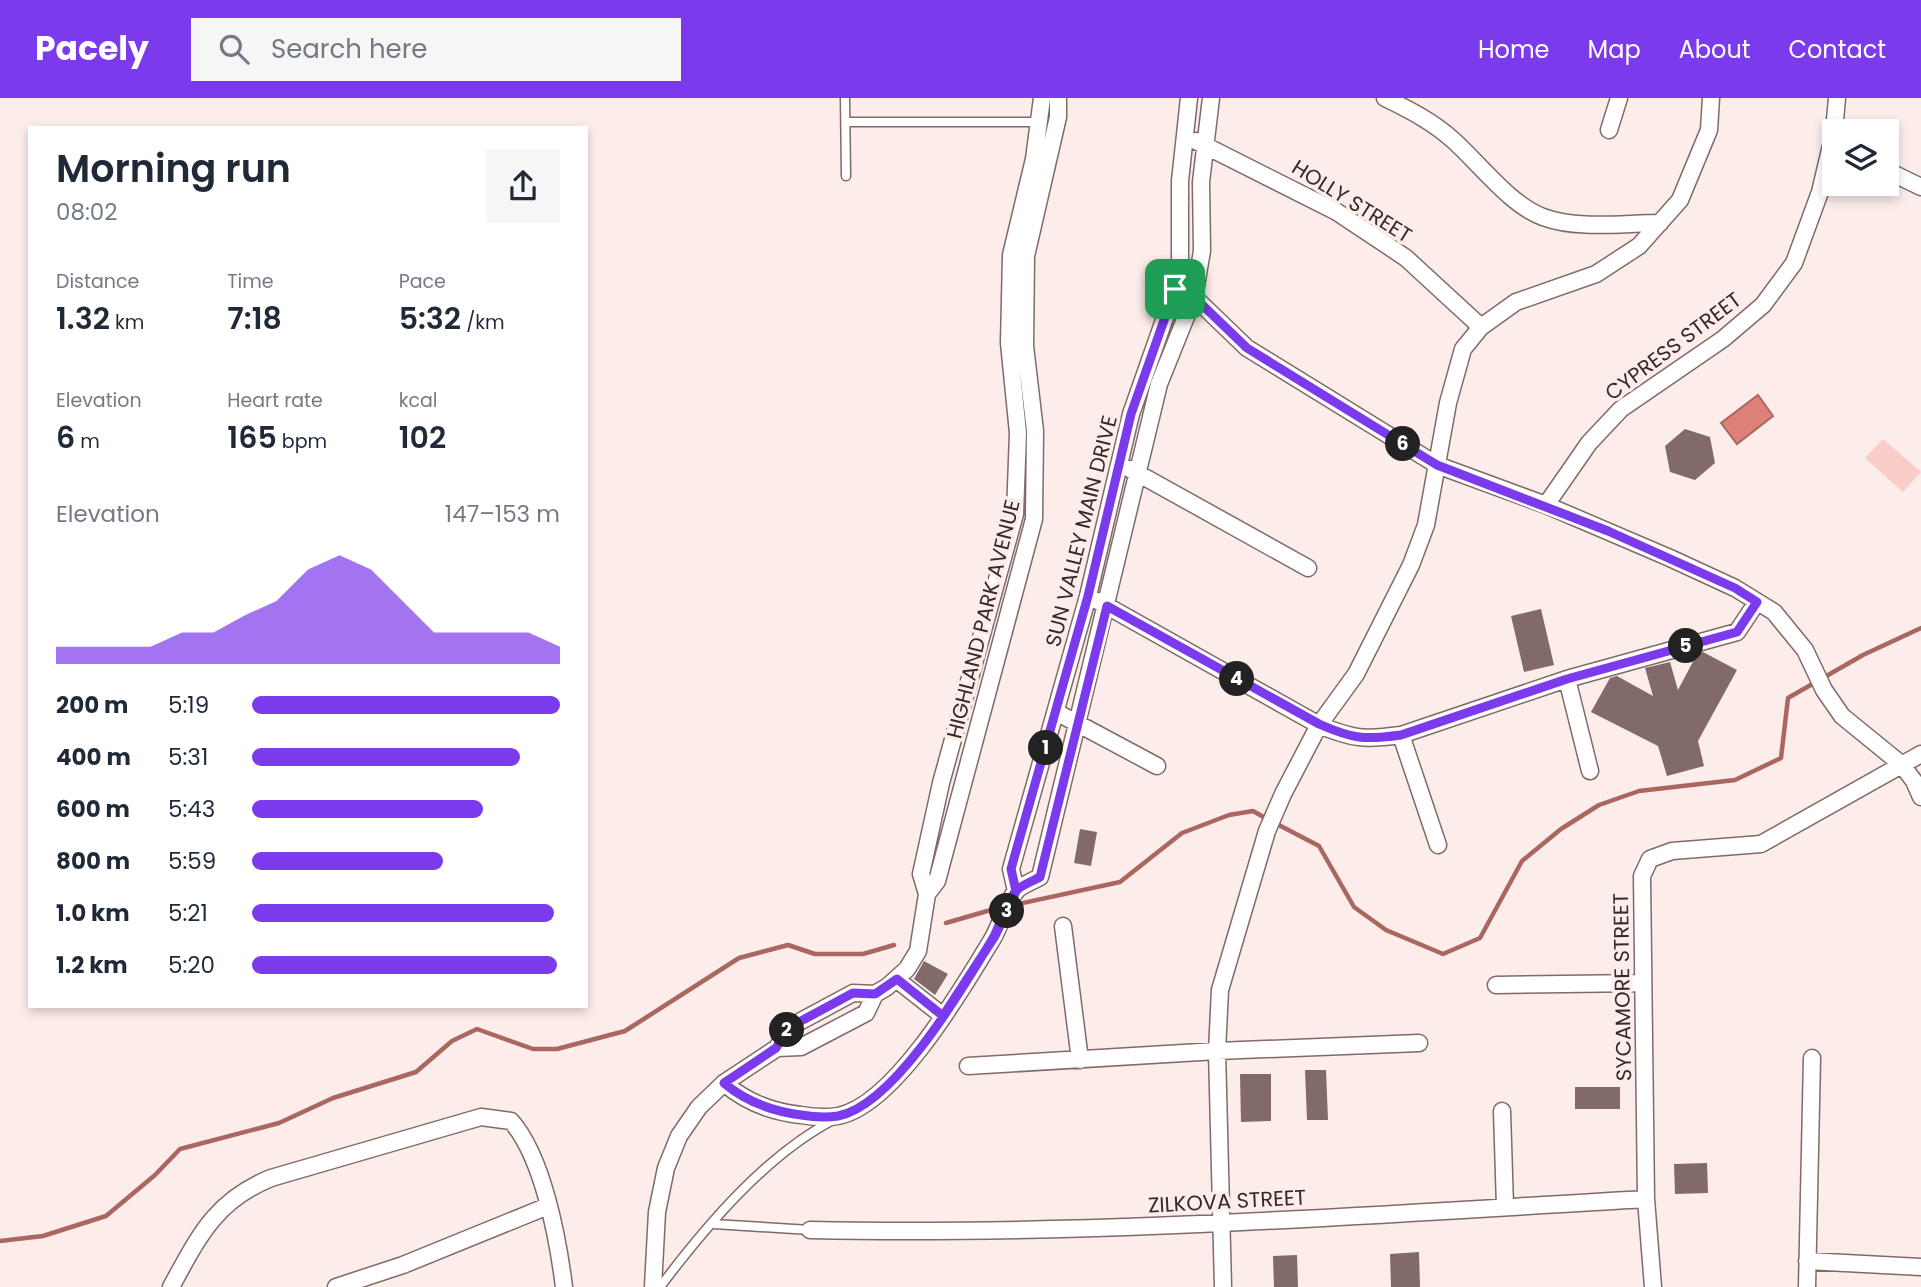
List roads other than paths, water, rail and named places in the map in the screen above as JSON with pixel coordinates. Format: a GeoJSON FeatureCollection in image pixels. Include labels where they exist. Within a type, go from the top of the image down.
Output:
{"type":"FeatureCollection","features":[{"type":"Feature","properties":{"kind":"street","name":"HIGHLAND PARK AVENUE"},"geometry":{"type":"LineString","coordinates":[[927,894],[937,881],[1034,519],[1037,482],[1025,345],[1026,257],[1048,122],[1042,98]]}},
{"type":"Feature","properties":{"kind":"street","name":"HIGHLAND PARK AVENUE"},"geometry":{"type":"LineString","coordinates":[[776,1048],[801,1047],[866,1013],[875,994],[897,979],[918,951],[927,894],[921,874],[941,783],[1015,514],[1018,469],[1009,343],[1011,255],[1048,122],[1058,98]]}},
{"type":"Feature","properties":{"kind":"street","name":"SUN VALLEY MAIN DRIVE"},"geometry":{"type":"LineString","coordinates":[[1014,895],[1011,869],[1088,596],[1131,414],[1180,269],[1180,181],[1189,98]]}},
{"type":"Feature","properties":{"kind":"street","name":"SUN VALLEY MAIN DRIVE"},"geometry":{"type":"LineString","coordinates":[[840,1116],[887,1087],[943,1016],[995,936],[1014,895],[1040,877],[1160,384],[1194,297],[1202,251],[1201,182],[1211,98]]}},
{"type":"Feature","properties":{"kind":"street"},"geometry":{"type":"LineString","coordinates":[[1385,98],[1421,116],[1454,141],[1494,182],[1541,216],[1580,223],[1660,223]]}},
{"type":"Feature","properties":{"kind":"street"},"geometry":{"type":"LineString","coordinates":[[1609,130],[1619,98]]}},
{"type":"Feature","properties":{"kind":"street"},"geometry":{"type":"LineString","coordinates":[[1223,1287],[1219,1223],[1217,1051],[1220,990],[1267,831],[1283,793],[1319,724],[1356,674],[1411,565],[1426,525],[1455,374],[1463,349],[1481,327],[1516,302],[1596,274],[1639,246],[1680,200],[1709,130],[1711,98]]}},
{"type":"Feature","properties":{"kind":"street","name":"CYPRESS STREET"},"geometry":{"type":"LineString","coordinates":[[1836,119],[1838,98]]}},
{"type":"Feature","properties":{"kind":"street","name":"HOLLY STREET"},"geometry":{"type":"LineString","coordinates":[[1185,135],[1336,212],[1406,258],[1481,327]]}},
{"type":"Feature","properties":{"kind":"street"},"geometry":{"type":"LineString","coordinates":[[1899,176],[1921,187]]}},
{"type":"Feature","properties":{"kind":"street","name":"CYPRESS STREET"},"geometry":{"type":"LineString","coordinates":[[1546,505],[1589,443],[1621,410],[1723,339],[1763,304],[1794,263],[1822,184]]}},
{"type":"Feature","properties":{"kind":"street"},"geometry":{"type":"LineString","coordinates":[[1175,289],[1194,297],[1247,348],[1437,465],[1546,505],[1681,563],[1774,612],[1805,650],[1824,690],[1842,716],[1901,764],[1914,781],[1921,797]]}},
{"type":"Feature","properties":{"kind":"street"},"geometry":{"type":"LineString","coordinates":[[1120,464],[1308,568]]}},
{"type":"Feature","properties":{"kind":"street"},"geometry":{"type":"LineString","coordinates":[[1088,596],[1319,724],[1350,738],[1401,735],[1567,679],[1737,632],[1757,602]]}},
{"type":"Feature","properties":{"kind":"street"},"geometry":{"type":"LineString","coordinates":[[1567,679],[1590,771]]}},
{"type":"Feature","properties":{"kind":"street"},"geometry":{"type":"LineString","coordinates":[[1056,712],[1157,766]]}},
{"type":"Feature","properties":{"kind":"street"},"geometry":{"type":"LineString","coordinates":[[1401,735],[1438,845]]}},
{"type":"Feature","properties":{"kind":"street","name":"SYCAMORE STREET"},"geometry":{"type":"LineString","coordinates":[[1653,1287],[1646,1199],[1642,983],[1642,876],[1650,859],[1672,851],[1761,844],[1921,754]]}},
{"type":"Feature","properties":{"kind":"street"},"geometry":{"type":"LineString","coordinates":[[1063,926],[1080,1060]]}},
{"type":"Feature","properties":{"kind":"street"},"geometry":{"type":"LineString","coordinates":[[897,979],[943,1016]]}},
{"type":"Feature","properties":{"kind":"street"},"geometry":{"type":"LineString","coordinates":[[1496,985],[1642,983]]}},
{"type":"Feature","properties":{"kind":"street","name":"HIGHLAND PARK AVENUE"},"geometry":{"type":"LineString","coordinates":[[653,1287],[657,1212],[666,1168],[679,1136],[699,1107],[724,1083],[776,1048],[788,1028],[853,993],[875,994]]}},
{"type":"Feature","properties":{"kind":"street"},"geometry":{"type":"LineString","coordinates":[[815,1014],[826,1034]]}},
{"type":"Feature","properties":{"kind":"street"},"geometry":{"type":"LineString","coordinates":[[968,1066],[1217,1051],[1419,1043]]}},
{"type":"Feature","properties":{"kind":"street"},"geometry":{"type":"LineString","coordinates":[[1807,1287],[1812,1058]]}},
{"type":"Feature","properties":{"kind":"street"},"geometry":{"type":"LineString","coordinates":[[724,1083],[737,1095],[783,1113],[815,1117],[840,1116]]}},
{"type":"Feature","properties":{"kind":"street"},"geometry":{"type":"LineString","coordinates":[[1502,1111],[1505,1207]]}},
{"type":"Feature","properties":{"kind":"street"},"geometry":{"type":"LineString","coordinates":[[171,1287],[204,1227],[225,1203],[246,1188],[271,1178],[481,1117],[511,1121],[520,1131],[548,1206],[564,1287]]}},
{"type":"Feature","properties":{"kind":"street","name":"ZILKOVA STREET"},"geometry":{"type":"LineString","coordinates":[[810,1230],[985,1231],[1219,1223],[1646,1199]]}},
{"type":"Feature","properties":{"kind":"street"},"geometry":{"type":"LineString","coordinates":[[336,1287],[403,1265],[548,1206]]}},
{"type":"Feature","properties":{"kind":"street"},"geometry":{"type":"LineString","coordinates":[[1807,1261],[1921,1267]]}},
{"type":"Feature","properties":{"kind":"lane"},"geometry":{"type":"LineString","coordinates":[[845,98],[846,176]]}},
{"type":"Feature","properties":{"kind":"lane"},"geometry":{"type":"LineString","coordinates":[[846,122],[1048,122]]}},
{"type":"Feature","properties":{"kind":"lane"},"geometry":{"type":"LineString","coordinates":[[660,1287],[714,1224],[789,1146],[840,1116]]}},
{"type":"Feature","properties":{"kind":"lane"},"geometry":{"type":"LineString","coordinates":[[714,1224],[810,1230]]}},
{"type":"Feature","properties":{"kind":"waterway"},"geometry":{"type":"LineString","coordinates":[[1275,823],[1319,846],[1354,907],[1386,930],[1443,954],[1480,938],[1522,861],[1561,829],[1599,805],[1639,791],[1735,780],[1781,758],[1788,698],[1863,655],[1921,628]]}},
{"type":"Feature","properties":{"kind":"waterway"},"geometry":{"type":"LineString","coordinates":[[1014,905],[1120,882],[1182,833],[1229,815],[1253,811],[1267,819]]}},
{"type":"Feature","properties":{"kind":"waterway"},"geometry":{"type":"LineString","coordinates":[[946,923],[1001,907]]}},
{"type":"Feature","properties":{"kind":"waterway"},"geometry":{"type":"LineString","coordinates":[[0,1241],[43,1236],[106,1216],[155,1175],[180,1149],[279,1123],[333,1098],[416,1072],[452,1041],[477,1029],[533,1049],[557,1049],[625,1031],[739,958],[788,945],[815,954],[863,954],[894,945]]}}]}
